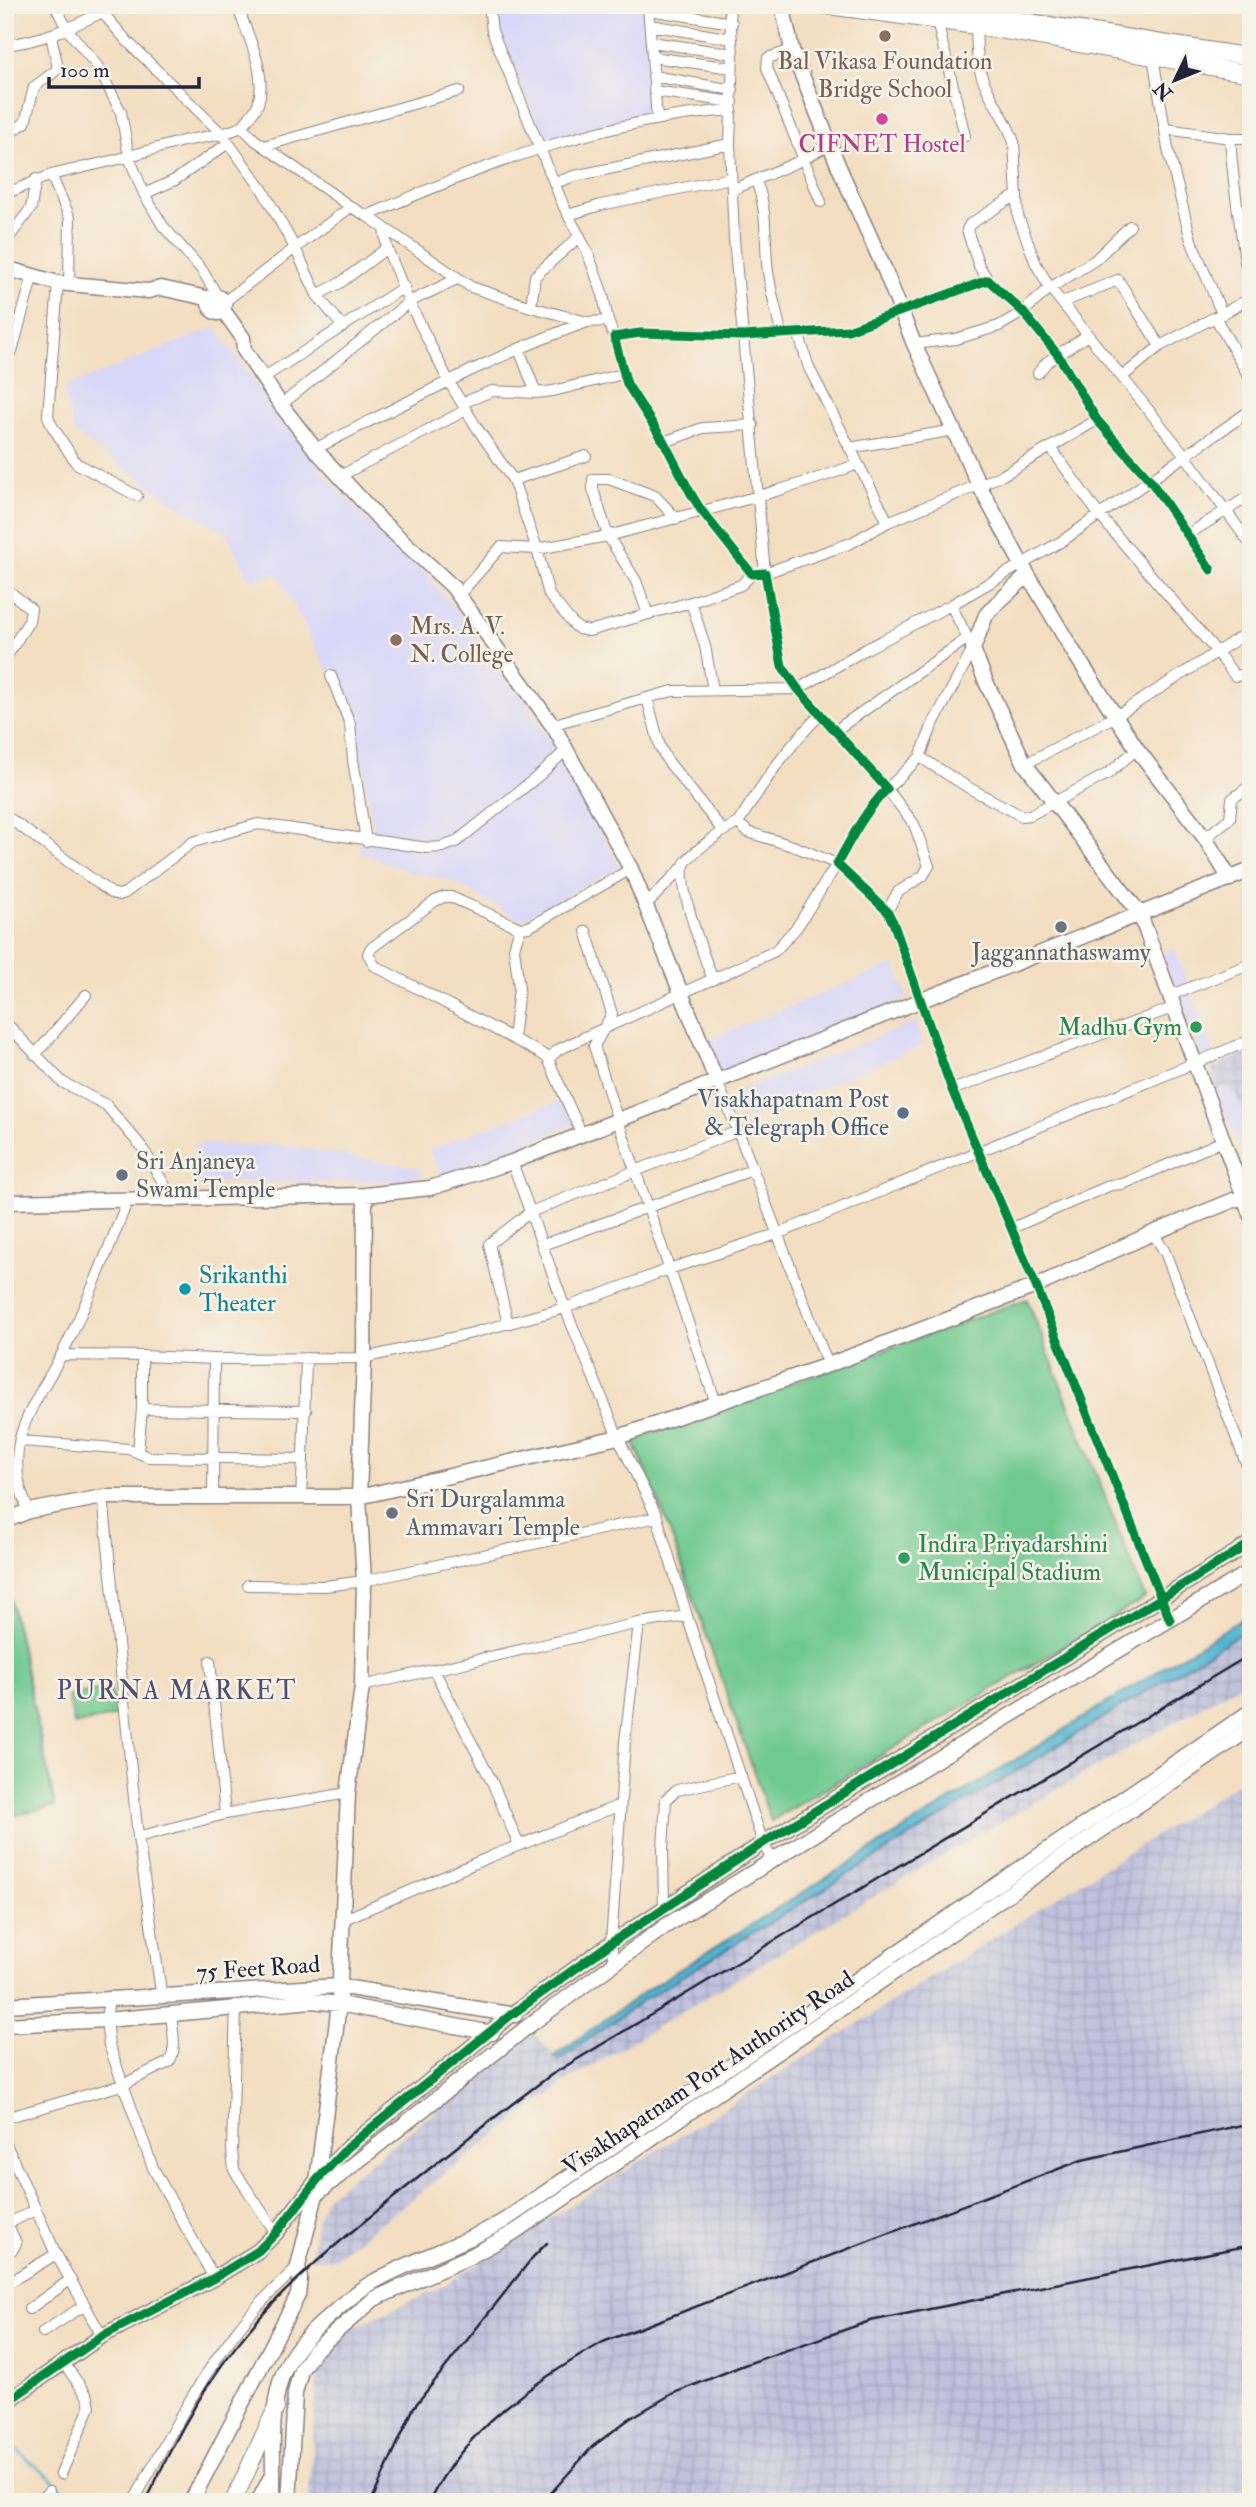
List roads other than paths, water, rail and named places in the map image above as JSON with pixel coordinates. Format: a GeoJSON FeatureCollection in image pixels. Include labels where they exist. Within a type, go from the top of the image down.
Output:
{"type":"FeatureCollection","features":[{"type":"Feature","properties":{"kind":"main road"},"geometry":{"type":"LineString","coordinates":[[821,5],[976,26],[1251,57]]}},
{"type":"Feature","properties":{"kind":"main road"},"geometry":{"type":"LineString","coordinates":[[923,5],[1120,43],[1153,56],[1251,74]]}},
{"type":"Feature","properties":{"kind":"main road"},"geometry":{"type":"LineString","coordinates":[[233,2502],[276,2408]]}},
{"type":"Feature","properties":{"kind":"street"},"geometry":{"type":"LineString","coordinates":[[55,5],[67,29],[99,67],[121,112],[129,157],[144,194],[163,226],[202,270],[217,305],[243,338],[244,350],[281,405],[315,449],[382,522],[459,595],[566,749],[631,869],[738,1131],[828,1365]]}},
{"type":"Feature","properties":{"kind":"street"},"geometry":{"type":"LineString","coordinates":[[144,194],[175,180],[242,127],[257,107],[261,89],[258,66],[237,5]]}},
{"type":"Feature","properties":{"kind":"street"},"geometry":{"type":"LineString","coordinates":[[489,5],[492,31],[603,295],[623,374],[701,510],[752,574]]}},
{"type":"Feature","properties":{"kind":"street"},"geometry":{"type":"LineString","coordinates":[[729,5],[733,54],[730,144],[734,239],[765,573],[782,666],[914,824],[929,866],[923,876],[898,892],[887,911]]}},
{"type":"Feature","properties":{"kind":"street"},"geometry":{"type":"LineString","coordinates":[[782,5],[792,50],[830,144],[914,344],[979,485],[1073,651],[1138,749],[1205,838],[1230,879]]}},
{"type":"Feature","properties":{"kind":"street"},"geometry":{"type":"LineString","coordinates":[[5,45],[25,43],[67,29],[101,8],[127,41],[225,139],[262,189],[295,248],[317,295],[342,327]]}},
{"type":"Feature","properties":{"kind":"street"},"geometry":{"type":"LineString","coordinates":[[657,119],[648,8],[732,23]]}},
{"type":"Feature","properties":{"kind":"street"},"geometry":{"type":"LineString","coordinates":[[937,21],[965,136]]}},
{"type":"Feature","properties":{"kind":"street"},"geometry":{"type":"LineString","coordinates":[[650,25],[732,39]]}},
{"type":"Feature","properties":{"kind":"street"},"geometry":{"type":"LineString","coordinates":[[976,26],[979,66],[983,79],[1011,131],[1014,142],[1018,216],[1036,264],[1050,288],[1184,454],[1251,545]]}},
{"type":"Feature","properties":{"kind":"street"},"geometry":{"type":"LineString","coordinates":[[5,135],[25,123],[34,87],[58,69],[51,34]]}},
{"type":"Feature","properties":{"kind":"street"},"geometry":{"type":"LineString","coordinates":[[651,42],[733,54]]}},
{"type":"Feature","properties":{"kind":"street"},"geometry":{"type":"LineString","coordinates":[[792,50],[768,58],[767,68],[821,202]]}},
{"type":"Feature","properties":{"kind":"street"},"geometry":{"type":"LineString","coordinates":[[1153,56],[1170,160],[1191,240],[1218,316],[1251,380]]}},
{"type":"Feature","properties":{"kind":"street"},"geometry":{"type":"LineString","coordinates":[[652,57],[732,68]]}},
{"type":"Feature","properties":{"kind":"street"},"geometry":{"type":"LineString","coordinates":[[653,75],[733,90]]}},
{"type":"Feature","properties":{"kind":"street"},"geometry":{"type":"LineString","coordinates":[[264,146],[459,91]]}},
{"type":"Feature","properties":{"kind":"street"},"geometry":{"type":"LineString","coordinates":[[654,91],[733,106]]}},
{"type":"Feature","properties":{"kind":"street"},"geometry":{"type":"LineString","coordinates":[[367,216],[484,166],[541,147],[657,119],[733,106]]}},
{"type":"Feature","properties":{"kind":"street"},"geometry":{"type":"LineString","coordinates":[[242,127],[264,146],[351,207],[471,287],[587,322],[608,321]]}},
{"type":"Feature","properties":{"kind":"street"},"geometry":{"type":"LineString","coordinates":[[1166,129],[1230,138],[1251,138]]}},
{"type":"Feature","properties":{"kind":"street"},"geometry":{"type":"LineString","coordinates":[[1230,138],[1232,182],[1242,235],[1243,260],[1251,279]]}},
{"type":"Feature","properties":{"kind":"street"},"geometry":{"type":"LineString","coordinates":[[5,194],[36,179],[183,141],[225,139]]}},
{"type":"Feature","properties":{"kind":"street"},"geometry":{"type":"LineString","coordinates":[[555,183],[574,176],[730,144]]}},
{"type":"Feature","properties":{"kind":"street"},"geometry":{"type":"LineString","coordinates":[[732,190],[802,160],[830,144]]}},
{"type":"Feature","properties":{"kind":"street"},"geometry":{"type":"LineString","coordinates":[[51,175],[70,218],[48,416],[76,463],[136,496]]}},
{"type":"Feature","properties":{"kind":"street"},"geometry":{"type":"LineString","coordinates":[[568,215],[601,205],[731,178]]}},
{"type":"Feature","properties":{"kind":"street"},"geometry":{"type":"LineString","coordinates":[[5,243],[31,208],[36,179]]}},
{"type":"Feature","properties":{"kind":"street"},"geometry":{"type":"LineString","coordinates":[[756,181],[761,194],[767,264],[782,334]]}},
{"type":"Feature","properties":{"kind":"street"},"geometry":{"type":"LineString","coordinates":[[1015,196],[970,224],[967,230],[979,267],[988,280],[1023,312],[1058,355],[1097,420],[1150,480],[1211,570]]}},
{"type":"Feature","properties":{"kind":"street"},"geometry":{"type":"LineString","coordinates":[[217,305],[351,207]]}},
{"type":"Feature","properties":{"kind":"street"},"geometry":{"type":"LineString","coordinates":[[914,344],[956,340],[999,326],[1023,312],[1050,288],[1095,260],[1130,226]]}},
{"type":"Feature","properties":{"kind":"street"},"geometry":{"type":"LineString","coordinates":[[384,229],[387,248],[409,302],[449,382],[513,480],[537,549],[549,595],[579,629],[589,631],[691,602],[741,584],[752,574],[765,573],[851,543],[888,522],[1003,475],[1097,420]]}},
{"type":"Feature","properties":{"kind":"street"},"geometry":{"type":"LineString","coordinates":[[531,307],[535,275],[580,236]]}},
{"type":"Feature","properties":{"kind":"street"},"geometry":{"type":"LineString","coordinates":[[317,295],[340,283],[387,248]]}},
{"type":"Feature","properties":{"kind":"street"},"geometry":{"type":"LineString","coordinates":[[5,268],[64,283],[148,291],[161,288],[217,305]]}},
{"type":"Feature","properties":{"kind":"street"},"geometry":{"type":"LineString","coordinates":[[12,352],[33,275]]}},
{"type":"Feature","properties":{"kind":"street"},"geometry":{"type":"LineString","coordinates":[[281,405],[409,302],[457,279]]}},
{"type":"Feature","properties":{"kind":"street"},"geometry":{"type":"LineString","coordinates":[[614,337],[640,333],[743,336],[848,330],[988,280]]}},
{"type":"Feature","properties":{"kind":"street"},"geometry":{"type":"LineString","coordinates":[[1063,302],[1118,280],[1160,346]]}},
{"type":"Feature","properties":{"kind":"street"},"geometry":{"type":"LineString","coordinates":[[263,378],[404,287]]}},
{"type":"Feature","properties":{"kind":"street"},"geometry":{"type":"LineString","coordinates":[[1122,377],[1160,346],[1251,298]]}},
{"type":"Feature","properties":{"kind":"street"},"geometry":{"type":"LineString","coordinates":[[315,449],[519,349],[587,322]]}},
{"type":"Feature","properties":{"kind":"street"},"geometry":{"type":"LineString","coordinates":[[798,332],[809,368],[888,522]]}},
{"type":"Feature","properties":{"kind":"street"},"geometry":{"type":"LineString","coordinates":[[1038,373],[1047,362],[1088,335]]}},
{"type":"Feature","properties":{"kind":"street"},"geometry":{"type":"LineString","coordinates":[[519,349],[536,393]]}},
{"type":"Feature","properties":{"kind":"street"},"geometry":{"type":"LineString","coordinates":[[340,476],[492,391],[553,391],[623,374]]}},
{"type":"Feature","properties":{"kind":"street"},"geometry":{"type":"LineString","coordinates":[[548,1059],[558,1051],[775,951],[783,944],[837,864],[872,803],[920,757],[970,643],[986,615],[1025,570],[1184,454],[1251,410]]}},
{"type":"Feature","properties":{"kind":"street"},"geometry":{"type":"LineString","coordinates":[[664,442],[703,428],[753,425]]}},
{"type":"Feature","properties":{"kind":"street"},"geometry":{"type":"LineString","coordinates":[[849,448],[955,430]]}},
{"type":"Feature","properties":{"kind":"street"},"geometry":{"type":"LineString","coordinates":[[1051,448],[1098,515],[1217,652],[1235,677],[1251,673]]}},
{"type":"Feature","properties":{"kind":"street"},"geometry":{"type":"LineString","coordinates":[[513,480],[586,456]]}},
{"type":"Feature","properties":{"kind":"street"},"geometry":{"type":"LineString","coordinates":[[459,595],[501,547],[537,549],[608,536],[815,480],[858,464]]}},
{"type":"Feature","properties":{"kind":"street"},"geometry":{"type":"LineString","coordinates":[[649,614],[636,581],[608,536],[593,489],[593,480],[609,479],[655,496],[677,519]]}},
{"type":"Feature","properties":{"kind":"street"},"geometry":{"type":"LineString","coordinates":[[1187,535],[1251,495]]}},
{"type":"Feature","properties":{"kind":"street"},"geometry":{"type":"LineString","coordinates":[[551,724],[673,691],[799,689],[868,648],[1025,570]]}},
{"type":"Feature","properties":{"kind":"street"},"geometry":{"type":"LineString","coordinates":[[5,589],[31,609],[29,621],[5,659]]}},
{"type":"Feature","properties":{"kind":"street"},"geometry":{"type":"LineString","coordinates":[[691,602],[705,646],[713,690]]}},
{"type":"Feature","properties":{"kind":"street"},"geometry":{"type":"LineString","coordinates":[[951,605],[1025,764],[1140,914],[1223,1141],[1247,1194],[1251,1216]]}},
{"type":"Feature","properties":{"kind":"street"},"geometry":{"type":"LineString","coordinates":[[1025,764],[1116,716],[1251,630]]}},
{"type":"Feature","properties":{"kind":"street"},"geometry":{"type":"LineString","coordinates":[[835,730],[970,643]]}},
{"type":"Feature","properties":{"kind":"street"},"geometry":{"type":"LineString","coordinates":[[331,676],[350,724],[366,841]]}},
{"type":"Feature","properties":{"kind":"street"},"geometry":{"type":"LineString","coordinates":[[647,698],[660,747],[667,760],[723,831]]}},
{"type":"Feature","properties":{"kind":"street"},"geometry":{"type":"LineString","coordinates":[[646,905],[723,831],[738,823],[771,771],[821,714]]}},
{"type":"Feature","properties":{"kind":"street"},"geometry":{"type":"LineString","coordinates":[[5,816],[111,893],[118,895],[125,893],[193,842],[258,824],[366,841],[442,847],[456,842],[542,773],[566,749]]}},
{"type":"Feature","properties":{"kind":"street"},"geometry":{"type":"LineString","coordinates":[[920,757],[969,788],[1022,816],[1030,815],[1109,773],[1138,749]]}},
{"type":"Feature","properties":{"kind":"street"},"geometry":{"type":"LineString","coordinates":[[1205,838],[1230,818],[1232,799],[1251,785]]}},
{"type":"Feature","properties":{"kind":"street"},"geometry":{"type":"LineString","coordinates":[[738,823],[748,832],[796,847],[837,864],[887,911],[893,922],[952,1090],[1036,1286],[1170,1620]]}},
{"type":"Feature","properties":{"kind":"street"},"geometry":{"type":"LineString","coordinates":[[684,866],[683,873],[695,932],[713,979]]}},
{"type":"Feature","properties":{"kind":"street"},"geometry":{"type":"LineString","coordinates":[[582,1135],[548,1059],[375,966],[368,954],[370,949],[444,897],[451,897],[520,928],[529,927],[631,869]]}},
{"type":"Feature","properties":{"kind":"street"},"geometry":{"type":"LineString","coordinates":[[5,1202],[365,1195],[430,1188],[512,1162],[582,1135],[1251,870]]}},
{"type":"Feature","properties":{"kind":"street"},"geometry":{"type":"LineString","coordinates":[[513,1039],[519,988],[514,948],[520,928]]}},
{"type":"Feature","properties":{"kind":"street"},"geometry":{"type":"LineString","coordinates":[[586,931],[612,1014],[594,1046],[716,1403]]}},
{"type":"Feature","properties":{"kind":"street"},"geometry":{"type":"LineString","coordinates":[[952,1090],[1173,1001],[1251,964]]}},
{"type":"Feature","properties":{"kind":"street"},"geometry":{"type":"LineString","coordinates":[[35,1055],[86,995]]}},
{"type":"Feature","properties":{"kind":"street"},"geometry":{"type":"LineString","coordinates":[[5,1022],[61,1082],[106,1105],[142,1146],[172,1197]]}},
{"type":"Feature","properties":{"kind":"street"},"geometry":{"type":"LineString","coordinates":[[62,1355],[214,1359],[363,1358],[508,1324],[565,1308],[669,1269],[776,1234],[1251,1040]]}},
{"type":"Feature","properties":{"kind":"street"},"geometry":{"type":"LineString","coordinates":[[508,1324],[489,1244],[530,1212],[738,1131]]}},
{"type":"Feature","properties":{"kind":"street"},"geometry":{"type":"LineString","coordinates":[[1012,1228],[1223,1141]]}},
{"type":"Feature","properties":{"kind":"street"},"geometry":{"type":"LineString","coordinates":[[512,1162],[565,1308],[618,1437],[657,1517],[763,1843],[772,1860]]}},
{"type":"Feature","properties":{"kind":"street"},"geometry":{"type":"LineString","coordinates":[[542,1245],[752,1170]]}},
{"type":"Feature","properties":{"kind":"street"},"geometry":{"type":"LineString","coordinates":[[5,1521],[29,1511],[103,1497],[359,1497],[618,1437],[828,1365],[1036,1286],[1247,1194]]}},
{"type":"Feature","properties":{"kind":"street"},"geometry":{"type":"LineString","coordinates":[[191,2502],[295,2303],[300,2289],[298,2266],[315,2197],[339,2004],[348,1793],[362,1686],[364,1581],[359,1497],[365,1195]]}},
{"type":"Feature","properties":{"kind":"street"},"geometry":{"type":"LineString","coordinates":[[29,1511],[21,1495],[18,1474],[20,1441],[31,1406],[62,1355],[96,1281],[128,1199]]}},
{"type":"Feature","properties":{"kind":"street"},"geometry":{"type":"LineString","coordinates":[[1153,1233],[1165,1252],[1251,1476]]}},
{"type":"Feature","properties":{"kind":"street"},"geometry":{"type":"LineString","coordinates":[[138,1452],[142,1409],[142,1356]]}},
{"type":"Feature","properties":{"kind":"street"},"geometry":{"type":"LineString","coordinates":[[301,1498],[306,1358]]}},
{"type":"Feature","properties":{"kind":"street"},"geometry":{"type":"LineString","coordinates":[[213,1496],[214,1359]]}},
{"type":"Feature","properties":{"kind":"street"},"geometry":{"type":"LineString","coordinates":[[142,1409],[306,1411]]}},
{"type":"Feature","properties":{"kind":"street"},"geometry":{"type":"LineString","coordinates":[[20,1441],[129,1449],[148,1457],[303,1459]]}},
{"type":"Feature","properties":{"kind":"street"},"geometry":{"type":"LineString","coordinates":[[103,1497],[138,1837],[162,1998]]}},
{"type":"Feature","properties":{"kind":"street"},"geometry":{"type":"LineString","coordinates":[[248,1585],[325,1586],[364,1581],[657,1517]]}},
{"type":"Feature","properties":{"kind":"street"},"geometry":{"type":"LineString","coordinates":[[5,2403],[102,2336],[214,2278],[258,2251],[276,2234],[317,2180],[348,2147],[512,2014],[611,1943],[763,1843],[1251,1543]]}},
{"type":"Feature","properties":{"kind":"street"},"geometry":{"type":"LineString","coordinates":[[299,2203],[315,2197],[531,2024],[667,1925],[954,1749],[1251,1572]]}},
{"type":"Feature","properties":{"kind":"street"},"geometry":{"type":"LineString","coordinates":[[362,1686],[639,1623],[687,1616]]}},
{"type":"Feature","properties":{"kind":"street"},"geometry":{"type":"LineString","coordinates":[[614,1963],[611,1943],[620,1805],[639,1623]]}},
{"type":"Feature","properties":{"kind":"street"},"geometry":{"type":"LineString","coordinates":[[211,1661],[225,1814]]}},
{"type":"Feature","properties":{"kind":"street"},"geometry":{"type":"LineString","coordinates":[[434,1670],[493,1784],[519,1845]]}},
{"type":"Feature","properties":{"kind":"street","name":"Visakhapatnam Port Authority Road"},"geometry":{"type":"LineString","coordinates":[[273,2502],[276,2408],[280,2381],[293,2353],[312,2332],[363,2288],[475,2238],[505,2220],[1251,1711]]}},
{"type":"Feature","properties":{"kind":"street","name":"Visakhapatnam Port Authority Road"},"geometry":{"type":"LineString","coordinates":[[282,2502],[289,2495],[293,2405],[301,2370],[320,2344],[365,2305],[385,2293],[471,2256],[513,2233],[1251,1728]]}},
{"type":"Feature","properties":{"kind":"street"},"geometry":{"type":"LineString","coordinates":[[664,1908],[666,1799],[677,1790],[741,1776]]}},
{"type":"Feature","properties":{"kind":"street"},"geometry":{"type":"LineString","coordinates":[[138,1837],[225,1814],[348,1793]]}},
{"type":"Feature","properties":{"kind":"street"},"geometry":{"type":"LineString","coordinates":[[342,1920],[620,1805]]}},
{"type":"Feature","properties":{"kind":"street","name":"75 Feet Road"},"geometry":{"type":"LineString","coordinates":[[5,2005],[338,1986],[512,2014],[531,2024]]}},
{"type":"Feature","properties":{"kind":"street"},"geometry":{"type":"LineString","coordinates":[[235,1992],[232,2151],[234,2170],[276,2234]]}},
{"type":"Feature","properties":{"kind":"street"},"geometry":{"type":"LineString","coordinates":[[109,1999],[106,2020],[109,2045],[153,2168],[214,2278]]}},
{"type":"Feature","properties":{"kind":"street","name":"75 Feet Road"},"geometry":{"type":"LineString","coordinates":[[5,2025],[106,2020],[312,2001],[489,2032],[510,2041]]}},
{"type":"Feature","properties":{"kind":"street"},"geometry":{"type":"LineString","coordinates":[[5,2118],[122,2085],[162,2066],[172,2057],[174,2046],[171,2014]]}},
{"type":"Feature","properties":{"kind":"street"},"geometry":{"type":"LineString","coordinates":[[5,2142],[55,2254],[102,2336]]}},
{"type":"Feature","properties":{"kind":"street"},"geometry":{"type":"LineString","coordinates":[[5,2254],[13,2249],[16,2243],[6,2222],[35,2210]]}},
{"type":"Feature","properties":{"kind":"street"},"geometry":{"type":"LineString","coordinates":[[5,2285],[55,2254]]}},
{"type":"Feature","properties":{"kind":"street"},"geometry":{"type":"LineString","coordinates":[[133,2502],[220,2353],[250,2315],[298,2266]]}},
{"type":"Feature","properties":{"kind":"street"},"geometry":{"type":"LineString","coordinates":[[29,2309],[70,2280]]}},
{"type":"Feature","properties":{"kind":"street"},"geometry":{"type":"LineString","coordinates":[[43,2332],[85,2305]]}},
{"type":"Feature","properties":{"kind":"street"},"geometry":{"type":"LineString","coordinates":[[61,2473],[90,2407],[88,2397],[63,2361]]}},
{"type":"Feature","properties":{"kind":"street","name":"Visakhapatnam Port Authority Road"},"geometry":{"type":"LineString","coordinates":[[258,2502],[274,2471]]}},
{"type":"Feature","properties":{"kind":"street"},"geometry":{"type":"LineString","coordinates":[[40,2502],[49,2491]]}},
{"type":"Feature","properties":{"kind":"water"},"geometry":{"type":"Polygon","coordinates":[[[1251,1613],[1251,1627],[642,2001],[558,2061],[554,2056],[648,1989],[1251,1613]]]}},
{"type":"Feature","properties":{"kind":"waterway"},"geometry":{"type":"LineString","coordinates":[[5,2440],[79,2502]]}},
{"type":"Feature","properties":{"kind":"railway"},"geometry":{"type":"LineString","coordinates":[[146,2502],[179,2434],[205,2390],[234,2348],[265,2311],[333,2247],[489,2122],[551,2075],[1251,1654]]}},
{"type":"Feature","properties":{"kind":"railway"},"geometry":{"type":"LineString","coordinates":[[429,2502],[462,2451],[482,2429],[552,2373],[603,2342],[1082,2160],[1251,2123]]}},
{"type":"Feature","properties":{"kind":"railway"},"geometry":{"type":"LineString","coordinates":[[371,2502],[414,2407],[547,2243]]}},
{"type":"Feature","properties":{"kind":"railway"},"geometry":{"type":"LineString","coordinates":[[543,2502],[592,2447],[629,2419],[672,2394],[744,2365],[870,2321],[1251,2245]]}},
{"type":"Feature","properties":{"kind":"place","name":"Bal Vikasa Foundation Bridge School"},"geometry":{"type":"Point","coordinates":[885,36]}},
{"type":"Feature","properties":{"kind":"place","name":"CIFNET Hostel"},"geometry":{"type":"Point","coordinates":[882,119]}},
{"type":"Feature","properties":{"kind":"place","name":"Mrs. A. V. N. College"},"geometry":{"type":"Point","coordinates":[396,640]}},
{"type":"Feature","properties":{"kind":"place","name":"Jaggannathaswamy"},"geometry":{"type":"Point","coordinates":[1061,927]}},
{"type":"Feature","properties":{"kind":"place","name":"Madhu Gym"},"geometry":{"type":"Point","coordinates":[1196,1027]}},
{"type":"Feature","properties":{"kind":"place","name":"Visakhapatnam Post & Telegraph Office"},"geometry":{"type":"Point","coordinates":[903,1113]}},
{"type":"Feature","properties":{"kind":"place","name":"Sri Anjaneya Swami Temple"},"geometry":{"type":"Point","coordinates":[122,1175]}},
{"type":"Feature","properties":{"kind":"place","name":"Srikanthi Theater"},"geometry":{"type":"Point","coordinates":[185,1289]}},
{"type":"Feature","properties":{"kind":"place","name":"Sri Durgalamma Ammavari Temple"},"geometry":{"type":"Point","coordinates":[392,1513]}},
{"type":"Feature","properties":{"kind":"place","name":"Indira Priyadarshini Municipal Stadium"},"geometry":{"type":"Point","coordinates":[904,1558]}},
{"type":"Feature","properties":{"kind":"district","name":"PURNA MARKET"},"geometry":{"type":"Point","coordinates":[177,1690]}}]}
